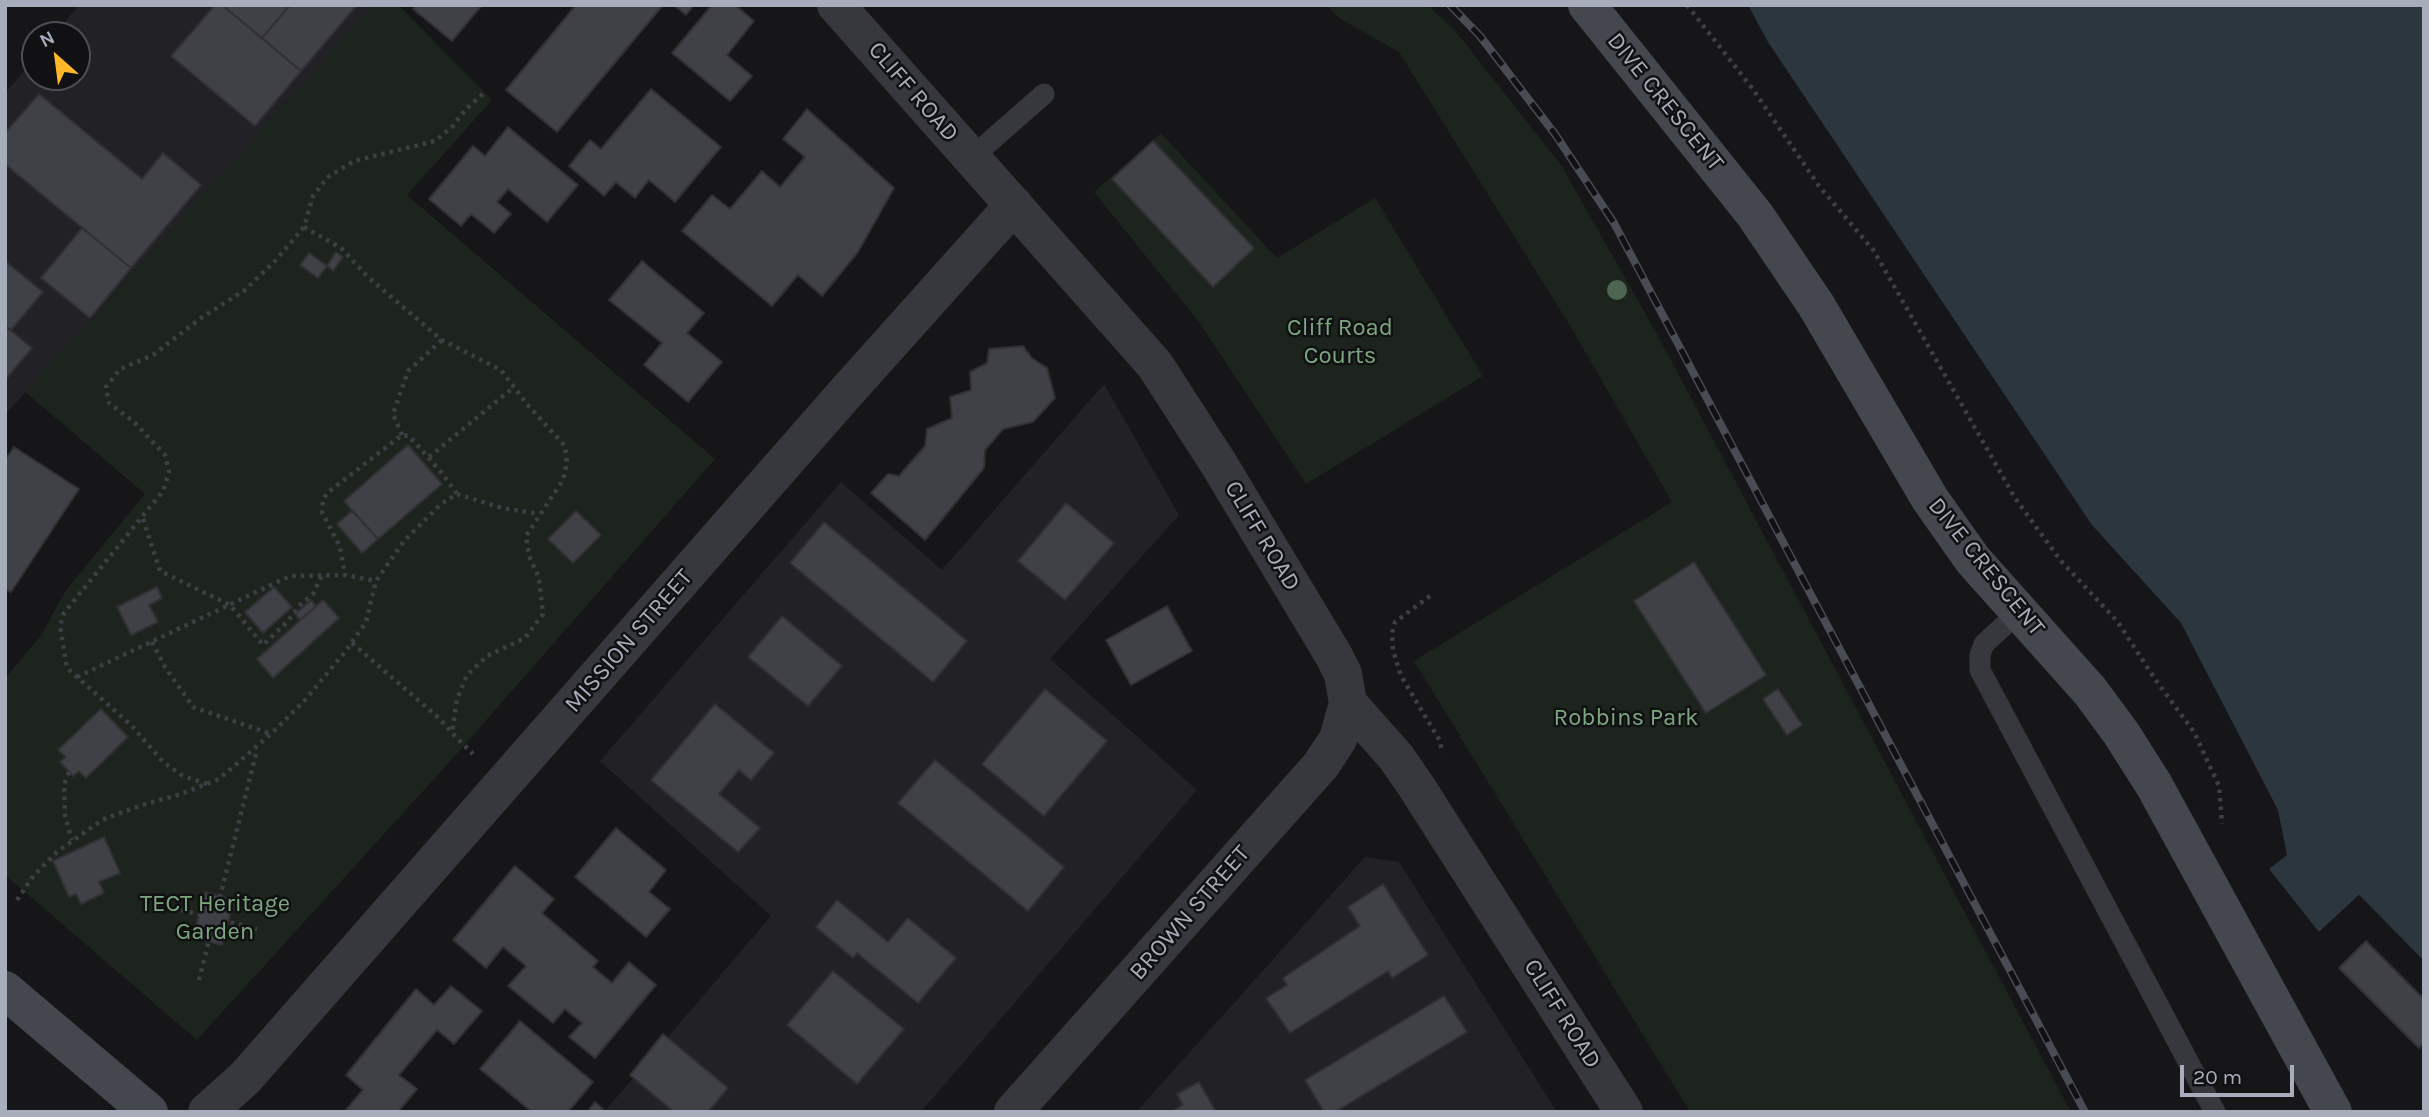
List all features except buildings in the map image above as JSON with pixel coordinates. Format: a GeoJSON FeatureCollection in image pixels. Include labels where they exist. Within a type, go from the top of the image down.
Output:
{"type":"FeatureCollection","features":[{"type":"Feature","properties":{"kind":"main road","name":"DIVE CRESCENT"},"geometry":{"type":"LineString","coordinates":[[1587,5],[1755,215],[1816,305],[1930,499],[1973,560],[2090,691],[2120,733],[2154,785],[2333,1112]]}},
{"type":"Feature","properties":{"kind":"main road"},"geometry":{"type":"LineString","coordinates":[[5,990],[149,1112]]}},
{"type":"Feature","properties":{"kind":"street","name":"CLIFF ROAD"},"geometry":{"type":"LineString","coordinates":[[836,5],[1155,365],[1220,466],[1334,656],[1343,674],[1348,704],[1396,757],[1416,786],[1624,1112]]}},
{"type":"Feature","properties":{"kind":"street","name":"MISSION STREET"},"geometry":{"type":"LineString","coordinates":[[207,1112],[248,1095],[833,407],[1014,205]]}},
{"type":"Feature","properties":{"kind":"street","name":"BROWN STREET"},"geometry":{"type":"LineString","coordinates":[[1013,1112],[1321,765],[1338,739],[1348,704]]}},
{"type":"Feature","properties":{"kind":"lane"},"geometry":{"type":"LineString","coordinates":[[971,158],[1044,94]]}},
{"type":"Feature","properties":{"kind":"lane"},"geometry":{"type":"LineString","coordinates":[[2020,611],[1984,644],[1980,655],[1980,670],[2216,1112]]}},
{"type":"Feature","properties":{"kind":"path"},"geometry":{"type":"LineString","coordinates":[[1687,5],[1752,88],[1819,186],[1874,251],[2015,498],[2061,561],[2117,621],[2194,732],[2218,786],[2222,829]]}},
{"type":"Feature","properties":{"kind":"path"},"geometry":{"type":"LineString","coordinates":[[207,784],[183,775],[163,762],[132,726],[67,668],[60,626],[64,613],[163,491],[169,472],[165,455],[134,422],[109,403],[106,387],[120,369],[153,355],[201,318],[245,290],[276,260],[304,227],[313,196],[328,177],[354,161],[435,141],[484,93]]}},
{"type":"Feature","properties":{"kind":"path"},"geometry":{"type":"LineString","coordinates":[[304,227],[341,248],[369,278],[442,340],[501,370],[565,446],[567,463],[563,480],[526,536],[529,556],[539,578],[544,614],[525,638],[487,656],[467,675],[457,699],[452,733]]}},
{"type":"Feature","properties":{"kind":"path"},"geometry":{"type":"LineString","coordinates":[[401,435],[393,414],[408,371],[442,340]]}},
{"type":"Feature","properties":{"kind":"path"},"geometry":{"type":"LineString","coordinates":[[429,457],[514,387]]}},
{"type":"Feature","properties":{"kind":"path"},"geometry":{"type":"LineString","coordinates":[[345,575],[340,547],[322,512],[323,500],[327,493],[401,435],[409,436],[429,457],[457,494],[502,508],[539,514]]}},
{"type":"Feature","properties":{"kind":"path"},"geometry":{"type":"LineString","coordinates":[[17,901],[34,875],[57,852],[102,820],[219,779],[257,748],[305,700],[352,643],[366,622],[376,581],[404,541],[441,504],[457,494]]}},
{"type":"Feature","properties":{"kind":"path"},"geometry":{"type":"LineString","coordinates":[[142,518],[160,571],[230,605],[263,645],[313,594],[322,575]]}},
{"type":"Feature","properties":{"kind":"path"},"geometry":{"type":"LineString","coordinates":[[77,677],[290,576],[345,575],[376,581]]}},
{"type":"Feature","properties":{"kind":"path"},"geometry":{"type":"LineString","coordinates":[[1430,596],[1395,622],[1392,633],[1401,676],[1440,741],[1440,765]]}},
{"type":"Feature","properties":{"kind":"path"},"geometry":{"type":"LineString","coordinates":[[152,642],[165,667],[194,707],[271,734]]}},
{"type":"Feature","properties":{"kind":"path"},"geometry":{"type":"LineString","coordinates":[[352,643],[440,719],[473,754]]}},
{"type":"Feature","properties":{"kind":"path"},"geometry":{"type":"LineString","coordinates":[[199,980],[257,748]]}},
{"type":"Feature","properties":{"kind":"path"},"geometry":{"type":"LineString","coordinates":[[69,772],[64,785],[65,816],[72,840]]}},
{"type":"Feature","properties":{"kind":"path"},"geometry":{"type":"LineString","coordinates":[[173,908],[257,929]]}},
{"type":"Feature","properties":{"kind":"shaded area"},"geometry":{"type":"Polygon","coordinates":[[[79,5],[374,5],[5,415],[5,93],[21,74],[21,91],[91,91],[91,21],[66,21],[79,5]]]}},
{"type":"Feature","properties":{"kind":"shaded area"},"geometry":{"type":"Polygon","coordinates":[[[1748,5],[2424,5],[2424,961],[2359,895],[2319,932],[2269,869],[2287,855],[2278,810],[2181,623],[2092,525],[1768,42],[1748,5]]]}},
{"type":"Feature","properties":{"kind":"shaded area"},"geometry":{"type":"Polygon","coordinates":[[[1104,384],[1179,515],[1050,659],[1197,790],[921,1112],[604,1112],[771,916],[600,761],[841,482],[942,570],[1104,384]]]}},
{"type":"Feature","properties":{"kind":"shaded area"},"geometry":{"type":"Polygon","coordinates":[[[1365,857],[1399,862],[1557,1112],[1136,1112],[1365,857]]]}},
{"type":"Feature","properties":{"kind":"green space","name":"TECT Heritage Garden"},"geometry":{"type":"Polygon","coordinates":[[[374,5],[398,5],[492,100],[407,195],[715,459],[453,758],[197,1040],[5,875],[5,678],[40,637],[66,590],[145,494],[25,392],[374,5]]]}},
{"type":"Feature","properties":{"kind":"green space","name":"Robbins Park"},"geometry":{"type":"Polygon","coordinates":[[[1327,5],[1428,5],[1457,33],[1561,165],[1657,334],[2071,1112],[1690,1112],[1414,661],[1672,502],[1569,324],[1399,52],[1339,18],[1327,5]]]}},
{"type":"Feature","properties":{"kind":"green space","name":"Cliff Road Courts"},"geometry":{"type":"Polygon","coordinates":[[[1161,133],[1277,258],[1375,198],[1483,376],[1306,484],[1199,322],[1094,192],[1161,133]]]}},
{"type":"Feature","properties":{"kind":"pier"},"geometry":{"type":"Polygon","coordinates":[[[2359,895],[2424,961],[2424,965],[2359,900],[2321,935],[2319,932],[2359,895]]]}},
{"type":"Feature","properties":{"kind":"railway"},"geometry":{"type":"LineString","coordinates":[[1450,5],[1480,36],[1555,134],[1614,223],[2085,1112]]}}]}
